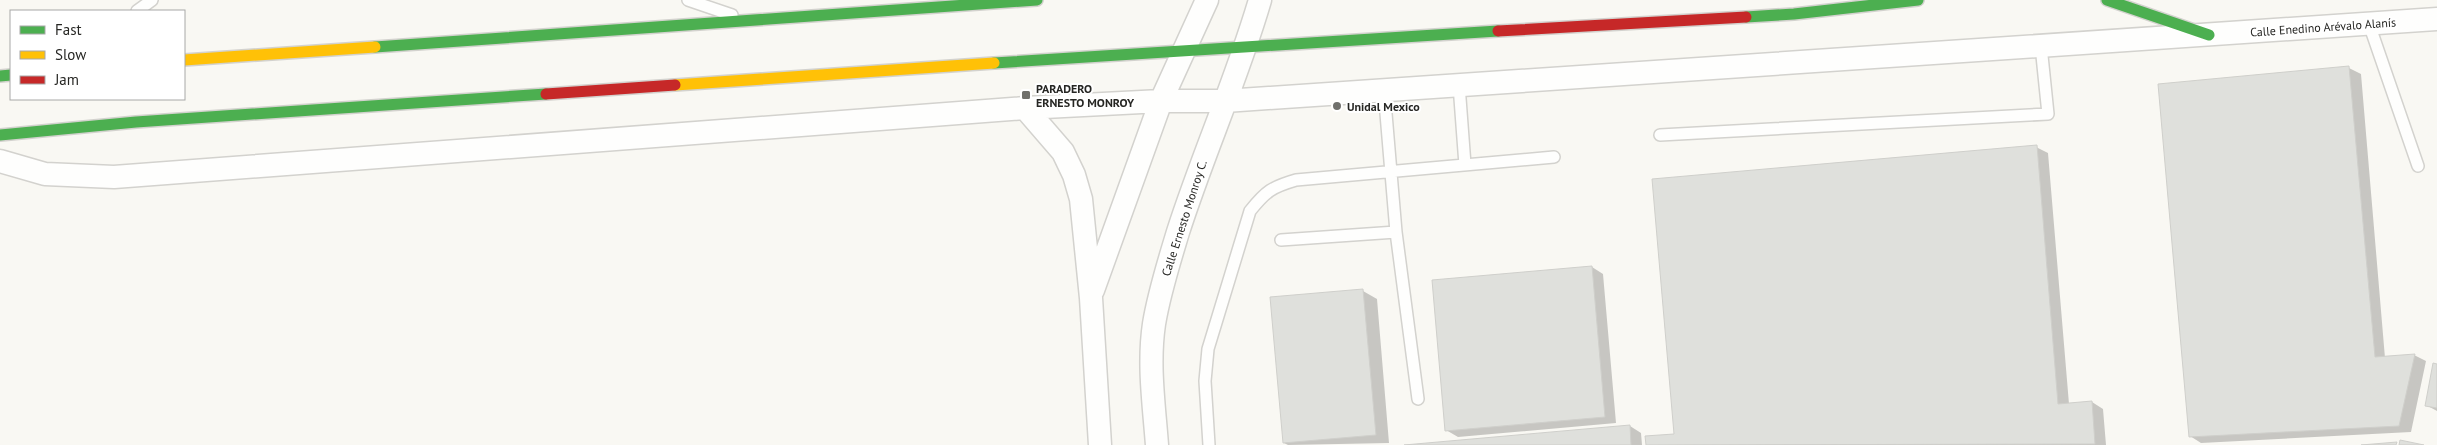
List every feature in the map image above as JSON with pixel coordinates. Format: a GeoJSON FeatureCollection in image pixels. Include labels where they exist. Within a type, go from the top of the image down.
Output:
{"type":"FeatureCollection","features":[{"type":"Feature","properties":{"kind":"main road"},"geometry":{"type":"LineString","coordinates":[[185,60],[752,22],[1037,0]]}},
{"type":"Feature","properties":{"kind":"main road"},"geometry":{"type":"LineString","coordinates":[[0,135],[146,121],[1246,45],[1742,8],[1918,0]]}},
{"type":"Feature","properties":{"kind":"main road"},"geometry":{"type":"LineString","coordinates":[[2107,0],[2209,35]]}},
{"type":"Feature","properties":{"kind":"street"},"geometry":{"type":"LineString","coordinates":[[1091,298],[1161,101],[1207,0]]}},
{"type":"Feature","properties":{"kind":"street","name":"Calle Ernesto Monroy C."},"geometry":{"type":"LineString","coordinates":[[1157,445],[1152,374],[1154,325],[1165,275],[1194,185],[1246,45],[1260,0]]}},
{"type":"Feature","properties":{"kind":"street","name":"Calle Enedino Arévalo Alanís"},"geometry":{"type":"LineString","coordinates":[[0,161],[45,174],[114,177],[1025,108],[1161,101],[1226,101],[2437,19]]}},
{"type":"Feature","properties":{"kind":"street"},"geometry":{"type":"LineString","coordinates":[[1025,108],[1063,152],[1074,175],[1081,199],[1091,298],[1100,445]]}},
{"type":"Feature","properties":{"kind":"lane"},"geometry":{"type":"LineString","coordinates":[[138,10],[152,0]]}},
{"type":"Feature","properties":{"kind":"lane"},"geometry":{"type":"LineString","coordinates":[[688,0],[752,22]]}},
{"type":"Feature","properties":{"kind":"lane"},"geometry":{"type":"LineString","coordinates":[[2369,24],[2418,166]]}},
{"type":"Feature","properties":{"kind":"lane"},"geometry":{"type":"LineString","coordinates":[[1660,135],[2048,114],[2041,46]]}},
{"type":"Feature","properties":{"kind":"lane"},"geometry":{"type":"LineString","coordinates":[[1459,85],[1465,165]]}},
{"type":"Feature","properties":{"kind":"lane"},"geometry":{"type":"LineString","coordinates":[[1384,90],[1396,232],[1418,399]]}},
{"type":"Feature","properties":{"kind":"lane"},"geometry":{"type":"LineString","coordinates":[[1209,445],[1204,381],[1208,349],[1250,211],[1264,193],[1274,187],[1296,180],[1554,158]]}},
{"type":"Feature","properties":{"kind":"lane"},"geometry":{"type":"LineString","coordinates":[[1280,240],[1396,232]]}},
{"type":"Feature","properties":{"kind":"building"},"geometry":{"type":"Polygon","coordinates":[[[2349,66],[2375,357],[2415,354],[2399,426],[2189,437],[2158,84],[2349,66]]]}},
{"type":"Feature","properties":{"kind":"building"},"geometry":{"type":"Polygon","coordinates":[[[2037,145],[2058,404],[2092,401],[2095,444],[1646,445],[1645,436],[1674,434],[1652,179],[2037,145]]]}},
{"type":"Feature","properties":{"kind":"building"},"geometry":{"type":"Polygon","coordinates":[[[1592,266],[1605,417],[1445,431],[1432,280],[1592,266]]]}},
{"type":"Feature","properties":{"kind":"building"},"geometry":{"type":"Polygon","coordinates":[[[1363,289],[1376,435],[1283,443],[1270,297],[1363,289]]]}},
{"type":"Feature","properties":{"kind":"building"},"geometry":{"type":"Polygon","coordinates":[[[2433,363],[2437,364],[2437,408],[2425,406],[2433,363]]]}},
{"type":"Feature","properties":{"kind":"building"},"geometry":{"type":"Polygon","coordinates":[[[1630,425],[1631,445],[1404,445],[1630,425]]]}},
{"type":"Feature","properties":{"kind":"building"},"geometry":{"type":"Polygon","coordinates":[[[2400,440],[2424,445],[2399,445],[2400,440]]]}},
{"type":"Feature","properties":{"kind":"building"},"geometry":{"type":"Polygon","coordinates":[[[2397,442],[2396,445],[2361,445],[2397,442]]]}},
{"type":"Feature","properties":{"kind":"traffic: fast"},"geometry":{"type":"LineString","coordinates":[[375,47],[1037,0]]}},
{"type":"Feature","properties":{"kind":"traffic: fast"},"geometry":{"type":"LineString","coordinates":[[1746,17],[1794,14],[1918,0]]}},
{"type":"Feature","properties":{"kind":"traffic: fast"},"geometry":{"type":"LineString","coordinates":[[2107,0],[2209,35]]}},
{"type":"Feature","properties":{"kind":"traffic: fast"},"geometry":{"type":"LineString","coordinates":[[994,63],[1498,31]]}},
{"type":"Feature","properties":{"kind":"traffic: fast"},"geometry":{"type":"LineString","coordinates":[[0,76],[10,75]]}},
{"type":"Feature","properties":{"kind":"traffic: fast"},"geometry":{"type":"LineString","coordinates":[[0,135],[136,122],[546,94]]}},
{"type":"Feature","properties":{"kind":"traffic: slow"},"geometry":{"type":"LineString","coordinates":[[185,60],[375,47]]}},
{"type":"Feature","properties":{"kind":"traffic: slow"},"geometry":{"type":"LineString","coordinates":[[675,85],[994,63]]}},
{"type":"Feature","properties":{"kind":"traffic: jam"},"geometry":{"type":"LineString","coordinates":[[1498,31],[1746,17]]}},
{"type":"Feature","properties":{"kind":"traffic: jam"},"geometry":{"type":"LineString","coordinates":[[546,94],[675,85]]}},
{"type":"Feature","properties":{"kind":"place","name":"PARADERO ERNESTO MONROY"},"geometry":{"type":"Point","coordinates":[1026,95]}},
{"type":"Feature","properties":{"kind":"place","name":"Unidal Mexico"},"geometry":{"type":"Point","coordinates":[1337,106]}}]}
